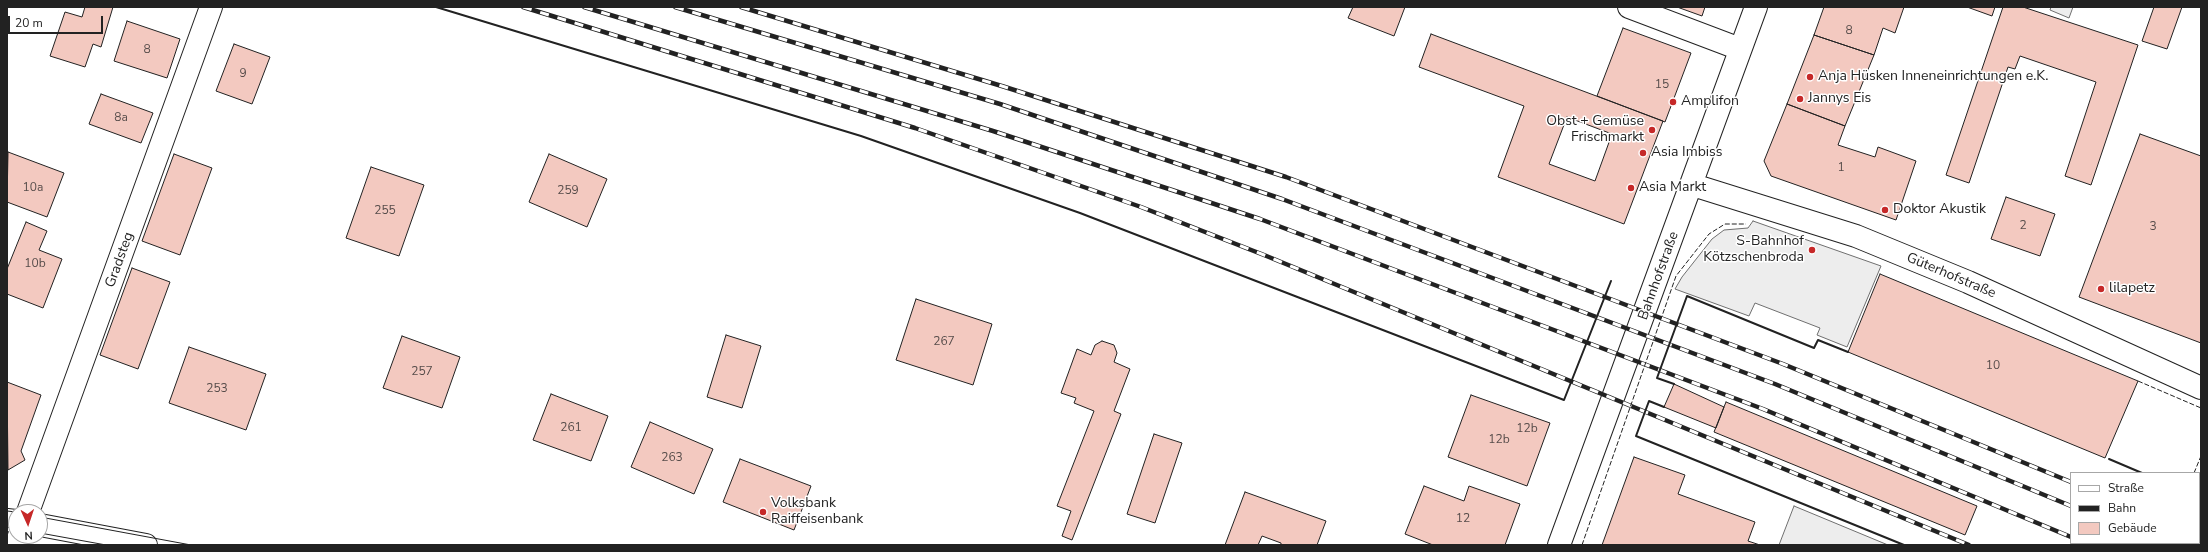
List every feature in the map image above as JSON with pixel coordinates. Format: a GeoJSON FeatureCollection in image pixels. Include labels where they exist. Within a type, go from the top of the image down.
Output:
{"type":"FeatureCollection","features":[{"type":"Feature","properties":{"kind":"street","name":"Gradsteg"},"geometry":{"type":"LineString","coordinates":[[31,504],[211,7]]}},
{"type":"Feature","properties":{"kind":"street"},"geometry":{"type":"LineString","coordinates":[[1629,7],[1740,49]]}},
{"type":"Feature","properties":{"kind":"street","name":"Bahnhofstraße"},"geometry":{"type":"LineString","coordinates":[[1559,545],[1693,185],[1756,7]]}},
{"type":"Feature","properties":{"kind":"street","name":"Güterhofstraße"},"geometry":{"type":"LineString","coordinates":[[1693,185],[1856,236],[1975,285],[2201,388]]}},
{"type":"Feature","properties":{"kind":"street"},"geometry":{"type":"LineString","coordinates":[[48,528],[112,542],[146,545]]}},
{"type":"Feature","properties":{"kind":"shaded area"},"geometry":{"type":"Polygon","coordinates":[[[2051,7],[2073,7],[2069,18],[2050,10],[2051,7]]]}},
{"type":"Feature","properties":{"kind":"shaded area"},"geometry":{"type":"Polygon","coordinates":[[[1753,221],[1881,266],[1847,347],[1817,335],[1820,328],[1755,303],[1749,316],[1675,289],[1682,277],[1712,239],[1724,230],[1748,228],[1753,221]]]}},
{"type":"Feature","properties":{"kind":"shaded area"},"geometry":{"type":"Polygon","coordinates":[[[1794,506],[1888,545],[1779,545],[1794,506]]]}},
{"type":"Feature","properties":{"kind":"building"},"geometry":{"type":"Polygon","coordinates":[[[85,7],[113,7],[101,47],[93,44],[85,67],[50,56],[65,12],[82,17],[85,7]]]}},
{"type":"Feature","properties":{"kind":"building"},"geometry":{"type":"Polygon","coordinates":[[[1353,7],[1405,7],[1394,36],[1348,18],[1353,7]]]}},
{"type":"Feature","properties":{"kind":"building"},"geometry":{"type":"Polygon","coordinates":[[[1677,7],[1705,7],[1702,16],[1677,7]]]}},
{"type":"Feature","properties":{"kind":"building"},"geometry":{"type":"Polygon","coordinates":[[[1824,7],[1904,7],[1895,33],[1883,28],[1874,55],[1814,35],[1824,7]]]}},
{"type":"Feature","properties":{"kind":"building"},"geometry":{"type":"Polygon","coordinates":[[[1967,7],[1995,7],[1992,16],[1967,7]]]}},
{"type":"Feature","properties":{"kind":"building"},"geometry":{"type":"Polygon","coordinates":[[[2003,7],[2023,7],[2138,45],[2091,185],[2065,176],[2096,82],[2020,56],[2015,69],[2008,67],[1969,183],[1946,175],[2003,7]]]}},
{"type":"Feature","properties":{"kind":"building"},"geometry":{"type":"Polygon","coordinates":[[[2154,7],[2182,7],[2167,49],[2142,41],[2154,7]]]}},
{"type":"Feature","properties":{"kind":"building"},"geometry":{"type":"Polygon","coordinates":[[[127,21],[180,39],[167,78],[114,61],[127,21]]]}},
{"type":"Feature","properties":{"kind":"building"},"geometry":{"type":"Polygon","coordinates":[[[1623,28],[1691,53],[1665,122],[1597,96],[1623,28]]]}},
{"type":"Feature","properties":{"kind":"building"},"geometry":{"type":"Polygon","coordinates":[[[1431,34],[1663,121],[1624,224],[1498,177],[1524,106],[1419,67],[1431,34]],[[1567,117],[1549,164],[1595,181],[1612,134],[1567,117]]]}},
{"type":"Feature","properties":{"kind":"building"},"geometry":{"type":"Polygon","coordinates":[[[1814,35],[1874,55],[1845,126],[1787,104],[1814,35]]]}},
{"type":"Feature","properties":{"kind":"building"},"geometry":{"type":"Polygon","coordinates":[[[234,44],[270,57],[252,104],[216,91],[234,44]]]}},
{"type":"Feature","properties":{"kind":"building"},"geometry":{"type":"Polygon","coordinates":[[[101,94],[153,113],[141,143],[89,124],[101,94]]]}},
{"type":"Feature","properties":{"kind":"building"},"geometry":{"type":"Polygon","coordinates":[[[1787,104],[1845,126],[1838,145],[1875,157],[1878,147],[1916,161],[1896,220],[1771,176],[1764,161],[1787,104]]]}},
{"type":"Feature","properties":{"kind":"building"},"geometry":{"type":"Polygon","coordinates":[[[2140,134],[2201,156],[2201,343],[2079,297],[2140,134]]]}},
{"type":"Feature","properties":{"kind":"building"},"geometry":{"type":"Polygon","coordinates":[[[8,152],[64,173],[47,217],[7,202],[8,152]]]}},
{"type":"Feature","properties":{"kind":"building"},"geometry":{"type":"Polygon","coordinates":[[[174,154],[212,168],[180,255],[142,241],[174,154]]]}},
{"type":"Feature","properties":{"kind":"building"},"geometry":{"type":"Polygon","coordinates":[[[549,154],[607,179],[587,227],[529,202],[549,154]]]}},
{"type":"Feature","properties":{"kind":"building"},"geometry":{"type":"Polygon","coordinates":[[[371,167],[424,185],[399,256],[346,238],[371,167]]]}},
{"type":"Feature","properties":{"kind":"building"},"geometry":{"type":"Polygon","coordinates":[[[2006,197],[2055,214],[2040,256],[1991,239],[2006,197]]]}},
{"type":"Feature","properties":{"kind":"building"},"geometry":{"type":"Polygon","coordinates":[[[26,222],[47,231],[39,250],[62,259],[43,308],[7,294],[7,269],[26,222]]]}},
{"type":"Feature","properties":{"kind":"building"},"geometry":{"type":"Polygon","coordinates":[[[132,268],[170,282],[138,369],[100,355],[132,268]]]}},
{"type":"Feature","properties":{"kind":"building"},"geometry":{"type":"Polygon","coordinates":[[[1880,274],[2138,381],[2105,458],[1848,352],[1880,274]]]}},
{"type":"Feature","properties":{"kind":"building"},"geometry":{"type":"Polygon","coordinates":[[[916,299],[992,324],[973,385],[896,360],[916,299]]]}},
{"type":"Feature","properties":{"kind":"building"},"geometry":{"type":"Polygon","coordinates":[[[726,335],[761,346],[742,408],[707,397],[726,335]]]}},
{"type":"Feature","properties":{"kind":"building"},"geometry":{"type":"Polygon","coordinates":[[[402,336],[460,357],[442,408],[383,388],[402,336]]]}},
{"type":"Feature","properties":{"kind":"building"},"geometry":{"type":"Polygon","coordinates":[[[1102,341],[1114,345],[1117,353],[1114,362],[1130,369],[1114,411],[1121,414],[1072,540],[1062,536],[1071,511],[1057,506],[1094,411],[1074,403],[1076,398],[1061,393],[1077,349],[1091,355],[1095,345],[1102,341]]]}},
{"type":"Feature","properties":{"kind":"building"},"geometry":{"type":"Polygon","coordinates":[[[189,347],[266,374],[246,430],[169,403],[189,347]]]}},
{"type":"Feature","properties":{"kind":"building"},"geometry":{"type":"Polygon","coordinates":[[[7,382],[41,395],[21,451],[25,460],[8,470],[7,382]]]}},
{"type":"Feature","properties":{"kind":"building"},"geometry":{"type":"Polygon","coordinates":[[[1674,384],[1724,407],[1716,428],[1664,407],[1674,384]]]}},
{"type":"Feature","properties":{"kind":"building"},"geometry":{"type":"Polygon","coordinates":[[[551,394],[608,416],[591,461],[533,440],[551,394]]]}},
{"type":"Feature","properties":{"kind":"building"},"geometry":{"type":"Polygon","coordinates":[[[1471,395],[1550,423],[1527,486],[1448,457],[1471,395]]]}},
{"type":"Feature","properties":{"kind":"building"},"geometry":{"type":"Polygon","coordinates":[[[1726,402],[1977,506],[1965,535],[1714,432],[1726,402]]]}},
{"type":"Feature","properties":{"kind":"building"},"geometry":{"type":"Polygon","coordinates":[[[650,422],[713,449],[694,494],[631,467],[650,422]]]}},
{"type":"Feature","properties":{"kind":"building"},"geometry":{"type":"Polygon","coordinates":[[[1154,434],[1182,443],[1155,523],[1127,514],[1154,434]]]}},
{"type":"Feature","properties":{"kind":"building"},"geometry":{"type":"Polygon","coordinates":[[[1634,457],[1685,475],[1678,494],[1755,522],[1748,541],[1760,545],[1602,545],[1634,457]]]}},
{"type":"Feature","properties":{"kind":"building"},"geometry":{"type":"Polygon","coordinates":[[[740,459],[811,486],[794,530],[723,502],[740,459]]]}},
{"type":"Feature","properties":{"kind":"building"},"geometry":{"type":"Polygon","coordinates":[[[1424,486],[1464,501],[1469,486],[1520,504],[1505,545],[1433,545],[1405,534],[1424,486]]]}},
{"type":"Feature","properties":{"kind":"building"},"geometry":{"type":"Polygon","coordinates":[[[1245,492],[1326,521],[1317,545],[1281,545],[1281,543],[1262,536],[1258,545],[1225,545],[1245,492]]]}},
{"type":"Feature","properties":{"kind":"tram line"},"geometry":{"type":"LineString","coordinates":[[48,518],[191,545]]}},
{"type":"Feature","properties":{"kind":"tram line"},"geometry":{"type":"LineString","coordinates":[[48,534],[106,545]]}},
{"type":"Feature","properties":{"kind":"railway"},"geometry":{"type":"LineString","coordinates":[[523,7],[915,128],[1141,207],[1264,255],[1969,545]]}},
{"type":"Feature","properties":{"kind":"railway"},"geometry":{"type":"LineString","coordinates":[[584,7],[993,131],[1260,219],[1763,409],[2070,537]]}},
{"type":"Feature","properties":{"kind":"railway"},"geometry":{"type":"LineString","coordinates":[[675,7],[1000,104],[1282,199],[1775,384],[2070,506]]}},
{"type":"Feature","properties":{"kind":"railway"},"geometry":{"type":"LineString","coordinates":[[741,7],[1005,87],[1286,177],[1783,364],[2070,482]]}},
{"type":"Feature","properties":{"kind":"fence"},"geometry":{"type":"LineString","coordinates":[[1582,545],[1676,276],[1709,234],[1725,224],[1746,224]]}},
{"type":"Feature","properties":{"kind":"fence"},"geometry":{"type":"LineString","coordinates":[[2138,381],[2201,408]]}},
{"type":"Feature","properties":{"kind":"fence"},"geometry":{"type":"LineString","coordinates":[[2194,472],[2201,456]]}},
{"type":"Feature","properties":{"kind":"wall"},"geometry":{"type":"LineString","coordinates":[[436,7],[861,136],[1080,213],[1564,400],[1611,281]]}},
{"type":"Feature","properties":{"kind":"wall"},"geometry":{"type":"LineString","coordinates":[[1674,384],[1657,378],[1687,296],[1814,348],[1818,340],[1848,352]]}},
{"type":"Feature","properties":{"kind":"wall"},"geometry":{"type":"LineString","coordinates":[[1664,407],[1649,401],[1636,436],[1904,545]]}},
{"type":"Feature","properties":{"kind":"wall"},"geometry":{"type":"LineString","coordinates":[[2109,459],[2140,472]]}},
{"type":"Feature","properties":{"kind":"place","name":"Anja Hüsken Inneneinrichtungen e.K."},"geometry":{"type":"Point","coordinates":[1810,77]}},
{"type":"Feature","properties":{"kind":"place","name":"Jannys Eis"},"geometry":{"type":"Point","coordinates":[1800,99]}},
{"type":"Feature","properties":{"kind":"place","name":"Amplifon"},"geometry":{"type":"Point","coordinates":[1673,102]}},
{"type":"Feature","properties":{"kind":"place","name":"Obst + Gemüse Frischmarkt"},"geometry":{"type":"Point","coordinates":[1652,130]}},
{"type":"Feature","properties":{"kind":"place","name":"Asia Imbiss"},"geometry":{"type":"Point","coordinates":[1643,153]}},
{"type":"Feature","properties":{"kind":"place","name":"Asia Markt"},"geometry":{"type":"Point","coordinates":[1631,188]}},
{"type":"Feature","properties":{"kind":"place","name":"Doktor Akustik"},"geometry":{"type":"Point","coordinates":[1885,210]}},
{"type":"Feature","properties":{"kind":"place","name":"S-Bahnhof Kötzschenbroda"},"geometry":{"type":"Point","coordinates":[1812,250]}},
{"type":"Feature","properties":{"kind":"place","name":"lilapetz"},"geometry":{"type":"Point","coordinates":[2101,289]}},
{"type":"Feature","properties":{"kind":"place","name":"Volksbank Raiffeisenbank"},"geometry":{"type":"Point","coordinates":[763,512]}}]}
